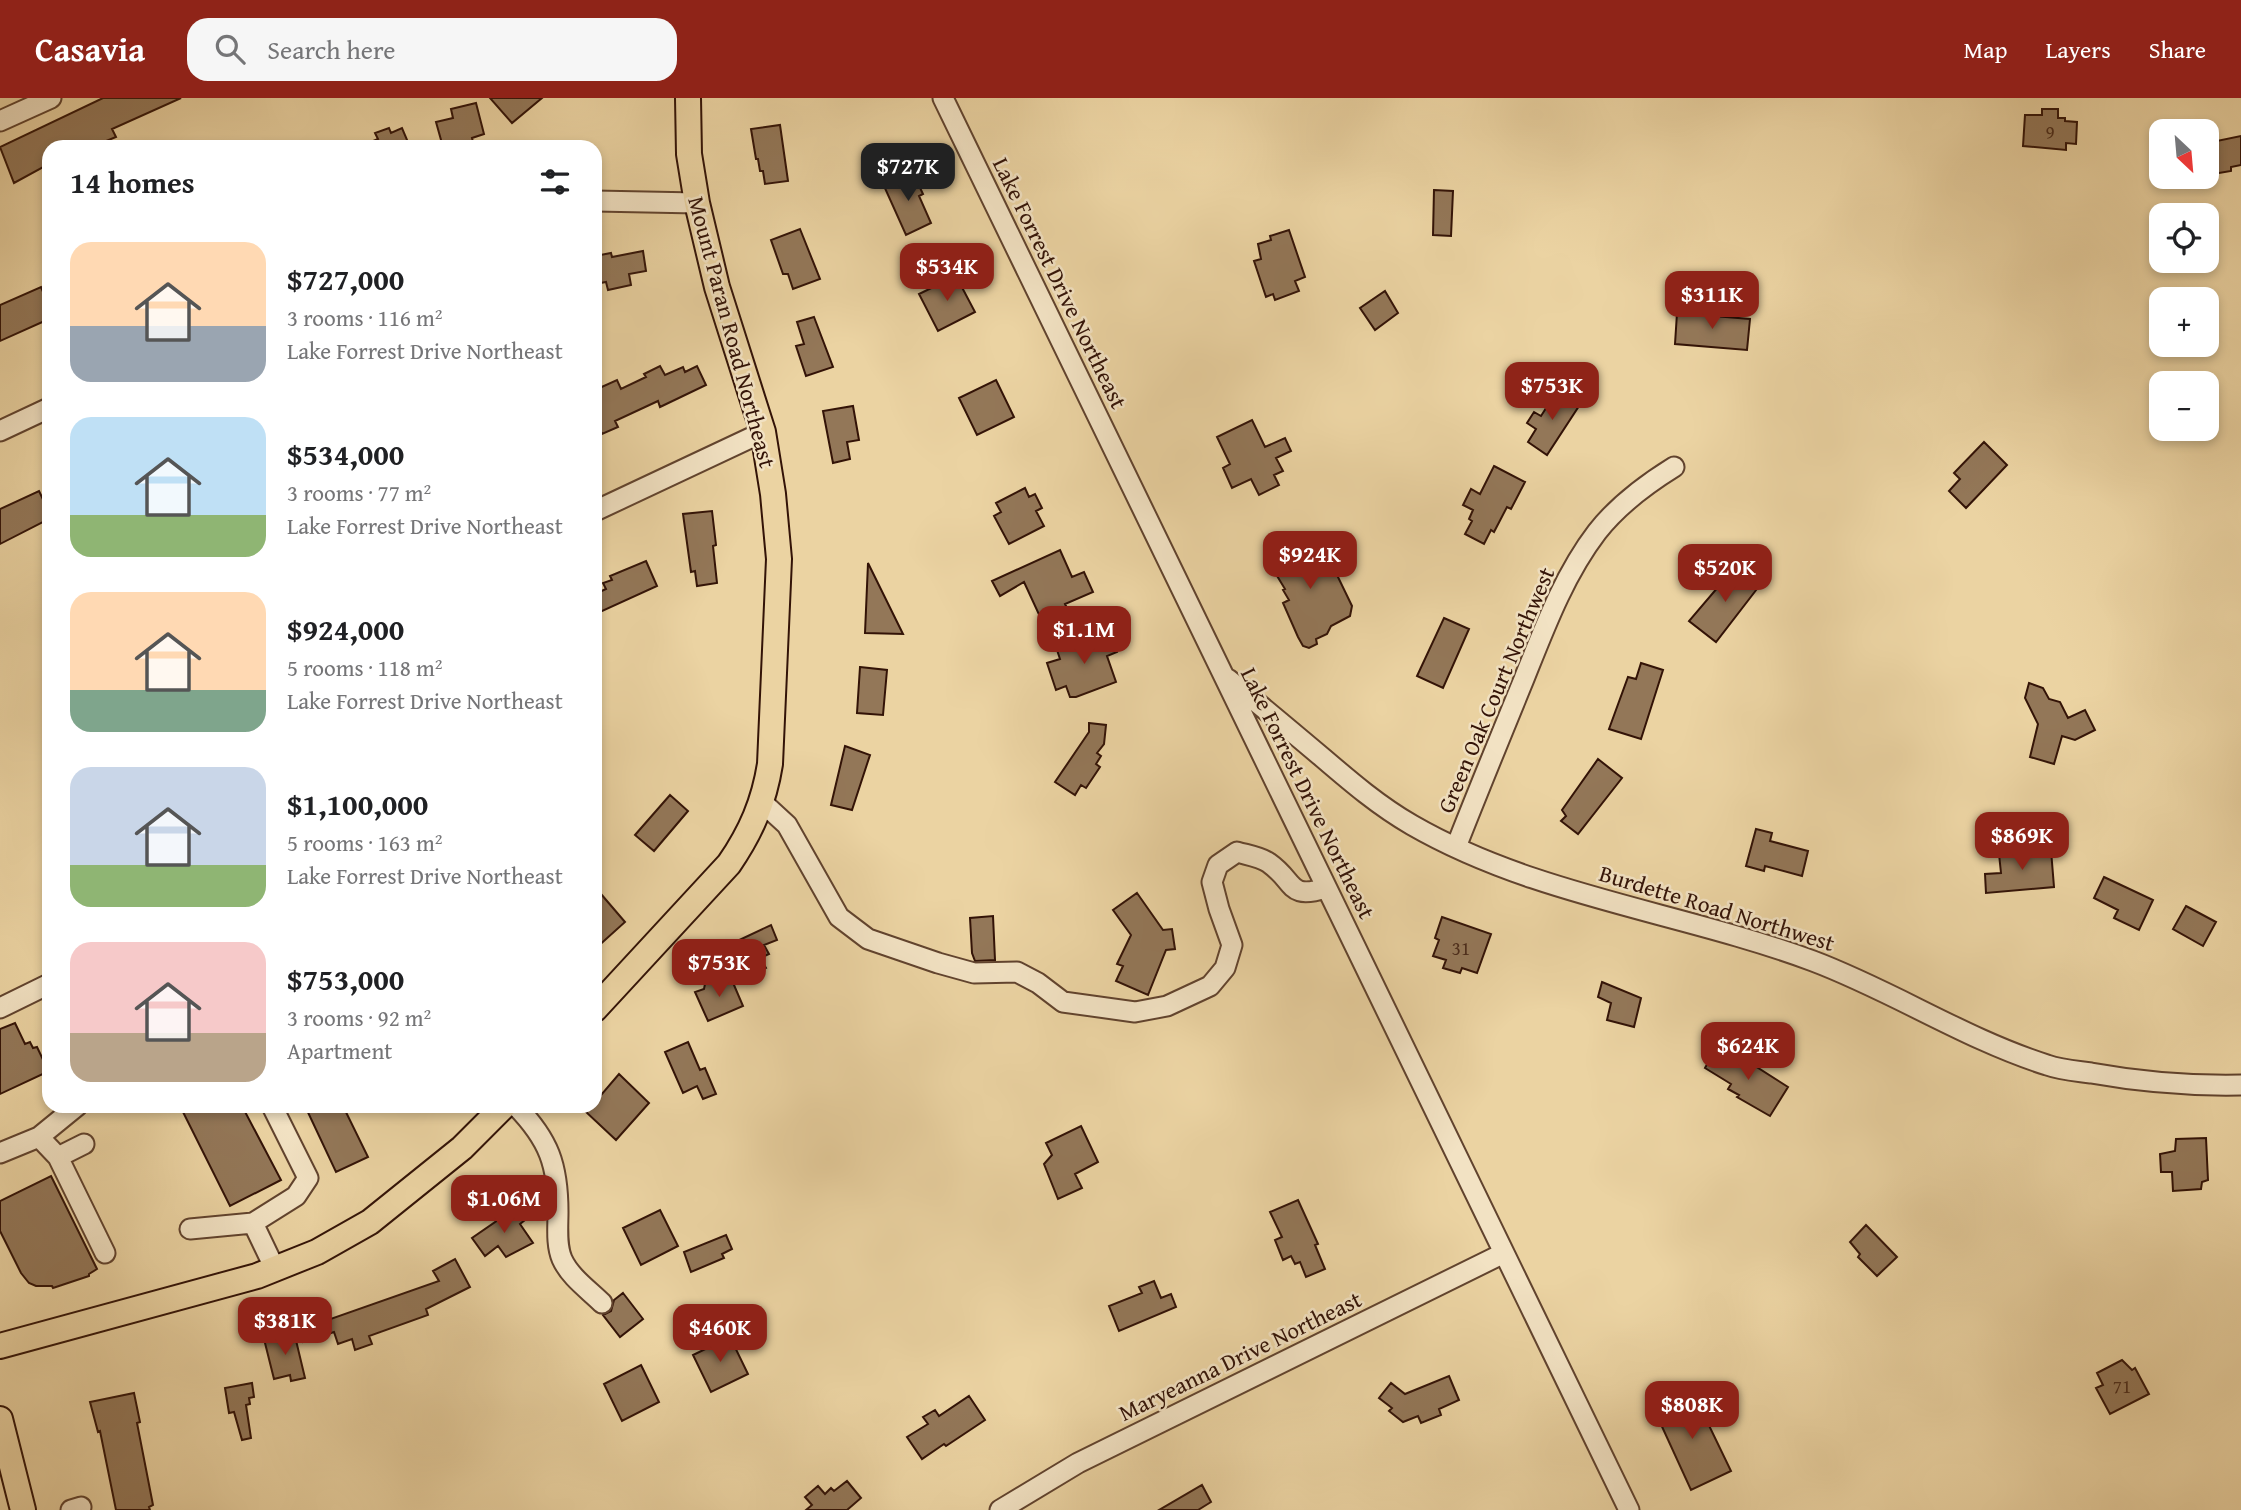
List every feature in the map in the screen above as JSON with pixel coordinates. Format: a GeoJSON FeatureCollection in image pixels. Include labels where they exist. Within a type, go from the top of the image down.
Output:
{"type":"FeatureCollection","features":[{"type":"Feature","properties":{"kind":"main road","name":"Mount Paran Road Northeast"},"geometry":{"type":"LineString","coordinates":[[602,1001],[729,864],[744,842],[762,802],[770,764],[779,559],[773,494],[762,432],[717,287],[697,203],[689,154],[688,98]]}},
{"type":"Feature","properties":{"kind":"main road"},"geometry":{"type":"LineString","coordinates":[[0,1346],[275,1269],[317,1252],[370,1222],[432,1174],[497,1113]]}},
{"type":"Feature","properties":{"kind":"main road"},"geometry":{"type":"LineString","coordinates":[[0,1419],[23,1510]]}},
{"type":"Feature","properties":{"kind":"street"},"geometry":{"type":"LineString","coordinates":[[0,121],[51,98]]}},
{"type":"Feature","properties":{"kind":"street","name":"Lake Forrest Drive Northeast"},"geometry":{"type":"LineString","coordinates":[[943,98],[1629,1510]]}},
{"type":"Feature","properties":{"kind":"street"},"geometry":{"type":"LineString","coordinates":[[602,201],[697,203]]}},
{"type":"Feature","properties":{"kind":"street"},"geometry":{"type":"LineString","coordinates":[[0,431],[42,411]]}},
{"type":"Feature","properties":{"kind":"street"},"geometry":{"type":"LineString","coordinates":[[602,508],[762,432]]}},
{"type":"Feature","properties":{"kind":"street","name":"Green Oak Court Northwest"},"geometry":{"type":"LineString","coordinates":[[1456,847],[1542,634],[1577,562],[1598,531],[1622,505],[1647,484],[1674,467]]}},
{"type":"Feature","properties":{"kind":"street","name":"Burdette Road Northwest"},"geometry":{"type":"LineString","coordinates":[[1222,674],[1368,795],[1411,824],[1456,847],[1553,884],[1814,961],[1881,990],[1976,1038],[2049,1066],[2126,1080],[2204,1086],[2241,1085]]}},
{"type":"Feature","properties":{"kind":"street"},"geometry":{"type":"LineString","coordinates":[[762,802],[787,825],[839,917],[868,939],[938,964],[975,973],[1017,972],[1038,983],[1063,1002],[1086,1007],[1135,1012],[1167,1006],[1210,986],[1225,968],[1232,945],[1212,882],[1217,865],[1237,852],[1268,862],[1297,891],[1307,894],[1326,888]]}},
{"type":"Feature","properties":{"kind":"street"},"geometry":{"type":"LineString","coordinates":[[0,1008],[42,987]]}},
{"type":"Feature","properties":{"kind":"street"},"geometry":{"type":"LineString","coordinates":[[0,1153],[39,1137],[68,1113]]}},
{"type":"Feature","properties":{"kind":"street"},"geometry":{"type":"LineString","coordinates":[[190,1229],[253,1223],[296,1196],[308,1178],[276,1113]]}},
{"type":"Feature","properties":{"kind":"street"},"geometry":{"type":"LineString","coordinates":[[522,1113],[540,1135],[553,1161],[558,1183],[558,1234],[562,1259],[570,1272],[602,1303]]}},
{"type":"Feature","properties":{"kind":"street"},"geometry":{"type":"LineString","coordinates":[[39,1137],[58,1157],[105,1253]]}},
{"type":"Feature","properties":{"kind":"street"},"geometry":{"type":"LineString","coordinates":[[58,1157],[84,1144]]}},
{"type":"Feature","properties":{"kind":"street"},"geometry":{"type":"LineString","coordinates":[[253,1223],[275,1269]]}},
{"type":"Feature","properties":{"kind":"street","name":"Maryeanna Drive Northeast"},"geometry":{"type":"LineString","coordinates":[[1000,1510],[1079,1463],[1504,1252]]}},
{"type":"Feature","properties":{"kind":"building"},"geometry":{"type":"Polygon","coordinates":[[[103,98],[181,98],[112,129],[116,137],[109,140],[42,140],[42,168],[14,183],[0,147],[103,98]]]}},
{"type":"Feature","properties":{"kind":"building"},"geometry":{"type":"Polygon","coordinates":[[[490,98],[542,98],[512,123],[490,98]]]}},
{"type":"Feature","properties":{"kind":"building"},"geometry":{"type":"Polygon","coordinates":[[[476,103],[484,134],[472,140],[441,140],[436,122],[453,118],[451,109],[476,103]]]}},
{"type":"Feature","properties":{"kind":"building"},"geometry":{"type":"Polygon","coordinates":[[[2042,109],[2058,109],[2058,118],[2077,122],[2076,144],[2066,143],[2066,150],[2023,146],[2025,115],[2042,115],[2042,109]]]}},
{"type":"Feature","properties":{"kind":"building"},"geometry":{"type":"Polygon","coordinates":[[[780,125],[788,181],[765,184],[763,171],[760,171],[756,159],[751,129],[780,125]]]}},
{"type":"Feature","properties":{"kind":"building"},"geometry":{"type":"Polygon","coordinates":[[[389,128],[391,133],[402,128],[407,140],[376,140],[378,139],[375,133],[389,128]]]}},
{"type":"Feature","properties":{"kind":"building"},"geometry":{"type":"Polygon","coordinates":[[[2241,136],[2241,165],[2231,167],[2231,171],[2219,173],[2219,141],[2241,136]]]}},
{"type":"Feature","properties":{"kind":"building"},"geometry":{"type":"Polygon","coordinates":[[[913,173],[923,194],[919,196],[931,223],[906,235],[884,186],[913,173]]]}},
{"type":"Feature","properties":{"kind":"building"},"geometry":{"type":"Polygon","coordinates":[[[1434,190],[1453,191],[1451,236],[1433,235],[1434,190]]]}},
{"type":"Feature","properties":{"kind":"building"},"geometry":{"type":"Polygon","coordinates":[[[800,229],[820,279],[793,289],[788,274],[783,274],[771,240],[800,229]]]}},
{"type":"Feature","properties":{"kind":"building"},"geometry":{"type":"Polygon","coordinates":[[[1289,230],[1305,277],[1295,281],[1299,291],[1275,300],[1273,294],[1266,297],[1254,261],[1261,259],[1258,244],[1271,240],[1270,236],[1289,230]]]}},
{"type":"Feature","properties":{"kind":"building"},"geometry":{"type":"Polygon","coordinates":[[[643,251],[646,271],[629,274],[631,285],[608,290],[606,282],[602,283],[602,255],[611,253],[612,257],[643,251]]]}},
{"type":"Feature","properties":{"kind":"building"},"geometry":{"type":"Polygon","coordinates":[[[956,276],[975,312],[938,331],[919,294],[956,276]]]}},
{"type":"Feature","properties":{"kind":"building"},"geometry":{"type":"Polygon","coordinates":[[[41,287],[42,322],[0,341],[0,305],[41,287]]]}},
{"type":"Feature","properties":{"kind":"building"},"geometry":{"type":"Polygon","coordinates":[[[1385,291],[1398,313],[1375,330],[1360,308],[1385,291]]]}},
{"type":"Feature","properties":{"kind":"building"},"geometry":{"type":"Polygon","coordinates":[[[1677,313],[1750,319],[1747,350],[1675,344],[1677,313]]]}},
{"type":"Feature","properties":{"kind":"building"},"geometry":{"type":"Polygon","coordinates":[[[814,317],[833,367],[806,376],[796,346],[804,344],[797,322],[814,317]]]}},
{"type":"Feature","properties":{"kind":"building"},"geometry":{"type":"Polygon","coordinates":[[[660,366],[665,375],[683,367],[685,372],[697,366],[706,385],[660,407],[658,401],[615,421],[618,427],[602,434],[602,387],[617,380],[621,389],[646,377],[644,374],[660,366]]]}},
{"type":"Feature","properties":{"kind":"building"},"geometry":{"type":"Polygon","coordinates":[[[996,380],[1014,417],[977,435],[959,398],[996,380]]]}},
{"type":"Feature","properties":{"kind":"building"},"geometry":{"type":"Polygon","coordinates":[[[1557,391],[1579,406],[1547,455],[1528,442],[1536,429],[1527,423],[1534,412],[1541,416],[1557,391]]]}},
{"type":"Feature","properties":{"kind":"building"},"geometry":{"type":"Polygon","coordinates":[[[853,406],[859,440],[847,442],[850,459],[833,463],[823,411],[853,406]]]}},
{"type":"Feature","properties":{"kind":"building"},"geometry":{"type":"Polygon","coordinates":[[[1252,420],[1265,447],[1285,438],[1291,451],[1276,458],[1283,471],[1274,475],[1279,485],[1259,495],[1251,479],[1232,488],[1223,468],[1230,464],[1217,437],[1252,420]]]}},
{"type":"Feature","properties":{"kind":"building"},"geometry":{"type":"Polygon","coordinates":[[[1984,442],[2007,465],[1966,508],[1949,491],[1960,479],[1954,473],[1984,442]]]}},
{"type":"Feature","properties":{"kind":"building"},"geometry":{"type":"Polygon","coordinates":[[[1494,466],[1525,482],[1511,509],[1507,507],[1494,532],[1491,530],[1484,544],[1465,534],[1472,521],[1469,519],[1473,510],[1463,505],[1471,489],[1480,494],[1494,466]]]}},
{"type":"Feature","properties":{"kind":"building"},"geometry":{"type":"Polygon","coordinates":[[[1025,488],[1029,497],[1035,494],[1042,508],[1036,511],[1044,526],[1009,544],[994,516],[1001,512],[996,503],[1025,488]]]}},
{"type":"Feature","properties":{"kind":"building"},"geometry":{"type":"Polygon","coordinates":[[[39,491],[42,497],[42,523],[0,544],[0,509],[39,491]]]}},
{"type":"Feature","properties":{"kind":"building"},"geometry":{"type":"Polygon","coordinates":[[[712,511],[717,583],[697,586],[695,571],[691,572],[683,514],[712,511]]]}},
{"type":"Feature","properties":{"kind":"building"},"geometry":{"type":"Polygon","coordinates":[[[1296,540],[1303,555],[1323,546],[1352,606],[1350,616],[1331,626],[1327,634],[1316,639],[1317,644],[1309,648],[1303,646],[1298,637],[1283,603],[1289,600],[1283,590],[1285,589],[1265,556],[1296,540]]]}},
{"type":"Feature","properties":{"kind":"building"},"geometry":{"type":"Polygon","coordinates":[[[1060,550],[1072,577],[1084,572],[1093,592],[1065,604],[1068,610],[1042,621],[1024,582],[1000,596],[992,581],[1060,550]]]}},
{"type":"Feature","properties":{"kind":"building"},"geometry":{"type":"Polygon","coordinates":[[[646,561],[657,586],[602,611],[602,591],[606,589],[603,583],[612,580],[610,576],[646,561]]]}},
{"type":"Feature","properties":{"kind":"building"},"geometry":{"type":"Polygon","coordinates":[[[868,563],[903,634],[865,633],[868,563]]]}},
{"type":"Feature","properties":{"kind":"building"},"geometry":{"type":"Polygon","coordinates":[[[1736,566],[1760,585],[1716,642],[1689,621],[1736,566]]]}},
{"type":"Feature","properties":{"kind":"building"},"geometry":{"type":"Polygon","coordinates":[[[1444,618],[1469,629],[1443,688],[1417,676],[1444,618]]]}},
{"type":"Feature","properties":{"kind":"building"},"geometry":{"type":"Polygon","coordinates":[[[1110,632],[1117,652],[1107,656],[1116,682],[1076,697],[1070,697],[1066,686],[1056,690],[1047,663],[1060,659],[1057,650],[1110,632]]]}},
{"type":"Feature","properties":{"kind":"building"},"geometry":{"type":"Polygon","coordinates":[[[1641,663],[1663,670],[1641,739],[1609,729],[1628,677],[1636,679],[1641,663]]]}},
{"type":"Feature","properties":{"kind":"building"},"geometry":{"type":"Polygon","coordinates":[[[860,667],[887,670],[883,715],[857,713],[860,667]]]}},
{"type":"Feature","properties":{"kind":"building"},"geometry":{"type":"Polygon","coordinates":[[[2029,683],[2043,688],[2049,699],[2060,702],[2068,718],[2085,710],[2095,730],[2075,740],[2062,736],[2054,764],[2030,757],[2038,724],[2025,698],[2029,683]]]}},
{"type":"Feature","properties":{"kind":"building"},"geometry":{"type":"Polygon","coordinates":[[[1089,723],[1106,725],[1104,744],[1097,753],[1101,756],[1096,764],[1100,767],[1086,788],[1081,785],[1075,795],[1055,782],[1089,732],[1089,723]]]}},
{"type":"Feature","properties":{"kind":"building"},"geometry":{"type":"Polygon","coordinates":[[[845,746],[870,755],[852,810],[831,805],[845,746]]]}},
{"type":"Feature","properties":{"kind":"building"},"geometry":{"type":"Polygon","coordinates":[[[1598,759],[1622,778],[1578,834],[1561,821],[1566,816],[1562,810],[1598,759]]]}},
{"type":"Feature","properties":{"kind":"building"},"geometry":{"type":"Polygon","coordinates":[[[670,795],[688,811],[654,851],[635,835],[670,795]]]}},
{"type":"Feature","properties":{"kind":"building"},"geometry":{"type":"Polygon","coordinates":[[[1756,829],[1772,833],[1770,841],[1808,851],[1802,876],[1765,866],[1764,871],[1746,866],[1756,829]]]}},
{"type":"Feature","properties":{"kind":"building"},"geometry":{"type":"Polygon","coordinates":[[[2051,850],[2054,887],[1986,893],[1985,874],[2001,873],[1999,854],[2051,850]]]}},
{"type":"Feature","properties":{"kind":"building"},"geometry":{"type":"Polygon","coordinates":[[[2104,877],[2153,900],[2139,930],[2114,918],[2118,910],[2094,898],[2104,877]]]}},
{"type":"Feature","properties":{"kind":"building"},"geometry":{"type":"Polygon","coordinates":[[[1137,893],[1163,930],[1172,929],[1175,949],[1166,950],[1148,995],[1116,981],[1123,966],[1117,964],[1131,935],[1113,910],[1137,893]]]}},
{"type":"Feature","properties":{"kind":"building"},"geometry":{"type":"Polygon","coordinates":[[[602,895],[625,922],[602,943],[602,895]]]}},
{"type":"Feature","properties":{"kind":"building"},"geometry":{"type":"Polygon","coordinates":[[[2186,906],[2216,922],[2203,946],[2173,929],[2186,906]]]}},
{"type":"Feature","properties":{"kind":"building"},"geometry":{"type":"Polygon","coordinates":[[[993,916],[995,960],[975,961],[970,918],[993,916]]]}},
{"type":"Feature","properties":{"kind":"building"},"geometry":{"type":"Polygon","coordinates":[[[1442,917],[1491,934],[1477,973],[1462,968],[1460,973],[1443,968],[1446,960],[1433,956],[1439,940],[1435,938],[1442,917]]]}},
{"type":"Feature","properties":{"kind":"building"},"geometry":{"type":"Polygon","coordinates":[[[771,925],[777,940],[764,945],[769,954],[760,958],[766,968],[751,977],[735,942],[771,925]]]}},
{"type":"Feature","properties":{"kind":"building"},"geometry":{"type":"Polygon","coordinates":[[[731,978],[743,1006],[708,1021],[695,992],[704,989],[705,984],[716,979],[718,983],[731,978]]]}},
{"type":"Feature","properties":{"kind":"building"},"geometry":{"type":"Polygon","coordinates":[[[1602,982],[1641,998],[1634,1027],[1607,1020],[1611,1003],[1598,997],[1602,982]]]}},
{"type":"Feature","properties":{"kind":"building"},"geometry":{"type":"Polygon","coordinates":[[[15,1023],[25,1044],[30,1042],[33,1048],[37,1047],[42,1058],[42,1074],[0,1094],[0,1029],[15,1023]]]}},
{"type":"Feature","properties":{"kind":"building"},"geometry":{"type":"Polygon","coordinates":[[[688,1042],[700,1070],[705,1068],[716,1094],[703,1099],[697,1086],[683,1093],[665,1052],[688,1042]]]}},
{"type":"Feature","properties":{"kind":"building"},"geometry":{"type":"Polygon","coordinates":[[[1716,1049],[1741,1064],[1744,1059],[1788,1087],[1770,1116],[1737,1097],[1739,1095],[1728,1089],[1731,1084],[1705,1068],[1716,1049]]]}},
{"type":"Feature","properties":{"kind":"building"},"geometry":{"type":"Polygon","coordinates":[[[619,1074],[649,1103],[616,1140],[587,1113],[602,1113],[602,1094],[619,1074]]]}},
{"type":"Feature","properties":{"kind":"building"},"geometry":{"type":"Polygon","coordinates":[[[184,1113],[246,1113],[281,1180],[230,1206],[184,1113]]]}},
{"type":"Feature","properties":{"kind":"building"},"geometry":{"type":"Polygon","coordinates":[[[308,1113],[346,1113],[368,1157],[336,1172],[308,1113]]]}},
{"type":"Feature","properties":{"kind":"building"},"geometry":{"type":"Polygon","coordinates":[[[1081,1126],[1098,1162],[1075,1174],[1082,1188],[1058,1199],[1044,1164],[1052,1155],[1046,1143],[1081,1126]]]}},
{"type":"Feature","properties":{"kind":"building"},"geometry":{"type":"Polygon","coordinates":[[[2206,1138],[2208,1180],[2202,1182],[2201,1189],[2173,1191],[2172,1172],[2161,1172],[2160,1154],[2175,1151],[2176,1139],[2206,1138]]]}},
{"type":"Feature","properties":{"kind":"building"},"geometry":{"type":"Polygon","coordinates":[[[51,1176],[97,1269],[89,1276],[53,1288],[29,1283],[21,1273],[0,1231],[0,1201],[51,1176]]]}},
{"type":"Feature","properties":{"kind":"building"},"geometry":{"type":"Polygon","coordinates":[[[1298,1200],[1318,1244],[1315,1245],[1325,1269],[1306,1277],[1300,1262],[1295,1264],[1291,1256],[1283,1260],[1275,1240],[1282,1237],[1270,1212],[1298,1200]]]}},
{"type":"Feature","properties":{"kind":"building"},"geometry":{"type":"Polygon","coordinates":[[[517,1207],[525,1220],[520,1224],[533,1243],[506,1257],[498,1246],[485,1256],[472,1238],[517,1207]]]}},
{"type":"Feature","properties":{"kind":"building"},"geometry":{"type":"Polygon","coordinates":[[[660,1210],[678,1246],[641,1265],[623,1228],[660,1210]]]}},
{"type":"Feature","properties":{"kind":"building"},"geometry":{"type":"Polygon","coordinates":[[[1866,1225],[1897,1257],[1877,1276],[1858,1257],[1860,1254],[1850,1242],[1866,1225]]]}},
{"type":"Feature","properties":{"kind":"building"},"geometry":{"type":"Polygon","coordinates":[[[726,1235],[732,1249],[722,1254],[724,1258],[691,1272],[684,1252],[726,1235]]]}},
{"type":"Feature","properties":{"kind":"building"},"geometry":{"type":"Polygon","coordinates":[[[455,1259],[470,1287],[426,1309],[428,1315],[369,1336],[372,1344],[355,1350],[352,1339],[338,1344],[334,1332],[303,1342],[299,1330],[439,1281],[433,1271],[455,1259]]]}},
{"type":"Feature","properties":{"kind":"building"},"geometry":{"type":"Polygon","coordinates":[[[1154,1281],[1161,1298],[1171,1294],[1176,1307],[1119,1331],[1109,1306],[1142,1293],[1139,1287],[1154,1281]]]}},
{"type":"Feature","properties":{"kind":"building"},"geometry":{"type":"Polygon","coordinates":[[[623,1293],[643,1319],[620,1337],[603,1315],[611,1311],[614,1300],[623,1293]]]}},
{"type":"Feature","properties":{"kind":"building"},"geometry":{"type":"Polygon","coordinates":[[[294,1332],[305,1378],[291,1381],[290,1375],[274,1379],[264,1339],[294,1332]]]}},
{"type":"Feature","properties":{"kind":"building"},"geometry":{"type":"Polygon","coordinates":[[[730,1337],[748,1374],[711,1392],[693,1355],[730,1337]]]}},
{"type":"Feature","properties":{"kind":"building"},"geometry":{"type":"Polygon","coordinates":[[[2122,1360],[2132,1370],[2135,1368],[2149,1394],[2110,1414],[2096,1388],[2103,1385],[2097,1373],[2122,1360]]]}},
{"type":"Feature","properties":{"kind":"building"},"geometry":{"type":"Polygon","coordinates":[[[641,1365],[659,1402],[622,1421],[604,1384],[641,1365]]]}},
{"type":"Feature","properties":{"kind":"building"},"geometry":{"type":"Polygon","coordinates":[[[1449,1376],[1459,1400],[1439,1409],[1441,1415],[1421,1423],[1418,1416],[1403,1422],[1389,1411],[1392,1408],[1379,1398],[1391,1383],[1405,1394],[1449,1376]]]}},
{"type":"Feature","properties":{"kind":"building"},"geometry":{"type":"Polygon","coordinates":[[[252,1383],[254,1397],[249,1398],[250,1404],[246,1405],[251,1438],[242,1440],[234,1412],[229,1413],[225,1388],[252,1383]]]}},
{"type":"Feature","properties":{"kind":"building"},"geometry":{"type":"Polygon","coordinates":[[[1688,1391],[1700,1414],[1703,1413],[1731,1471],[1691,1490],[1653,1407],[1688,1391]]]}},
{"type":"Feature","properties":{"kind":"building"},"geometry":{"type":"Polygon","coordinates":[[[134,1393],[153,1505],[149,1507],[150,1510],[116,1510],[100,1431],[98,1432],[90,1402],[134,1393]]]}},
{"type":"Feature","properties":{"kind":"building"},"geometry":{"type":"Polygon","coordinates":[[[969,1396],[985,1420],[922,1459],[907,1437],[928,1424],[923,1417],[935,1410],[939,1416],[969,1396]]]}},
{"type":"Feature","properties":{"kind":"building"},"geometry":{"type":"Polygon","coordinates":[[[847,1481],[861,1498],[847,1510],[806,1510],[812,1505],[805,1497],[818,1486],[825,1494],[831,1488],[834,1491],[847,1481]]]}},
{"type":"Feature","properties":{"kind":"building"},"geometry":{"type":"Polygon","coordinates":[[[1202,1485],[1211,1502],[1198,1510],[1159,1510],[1202,1485]]]}}]}
